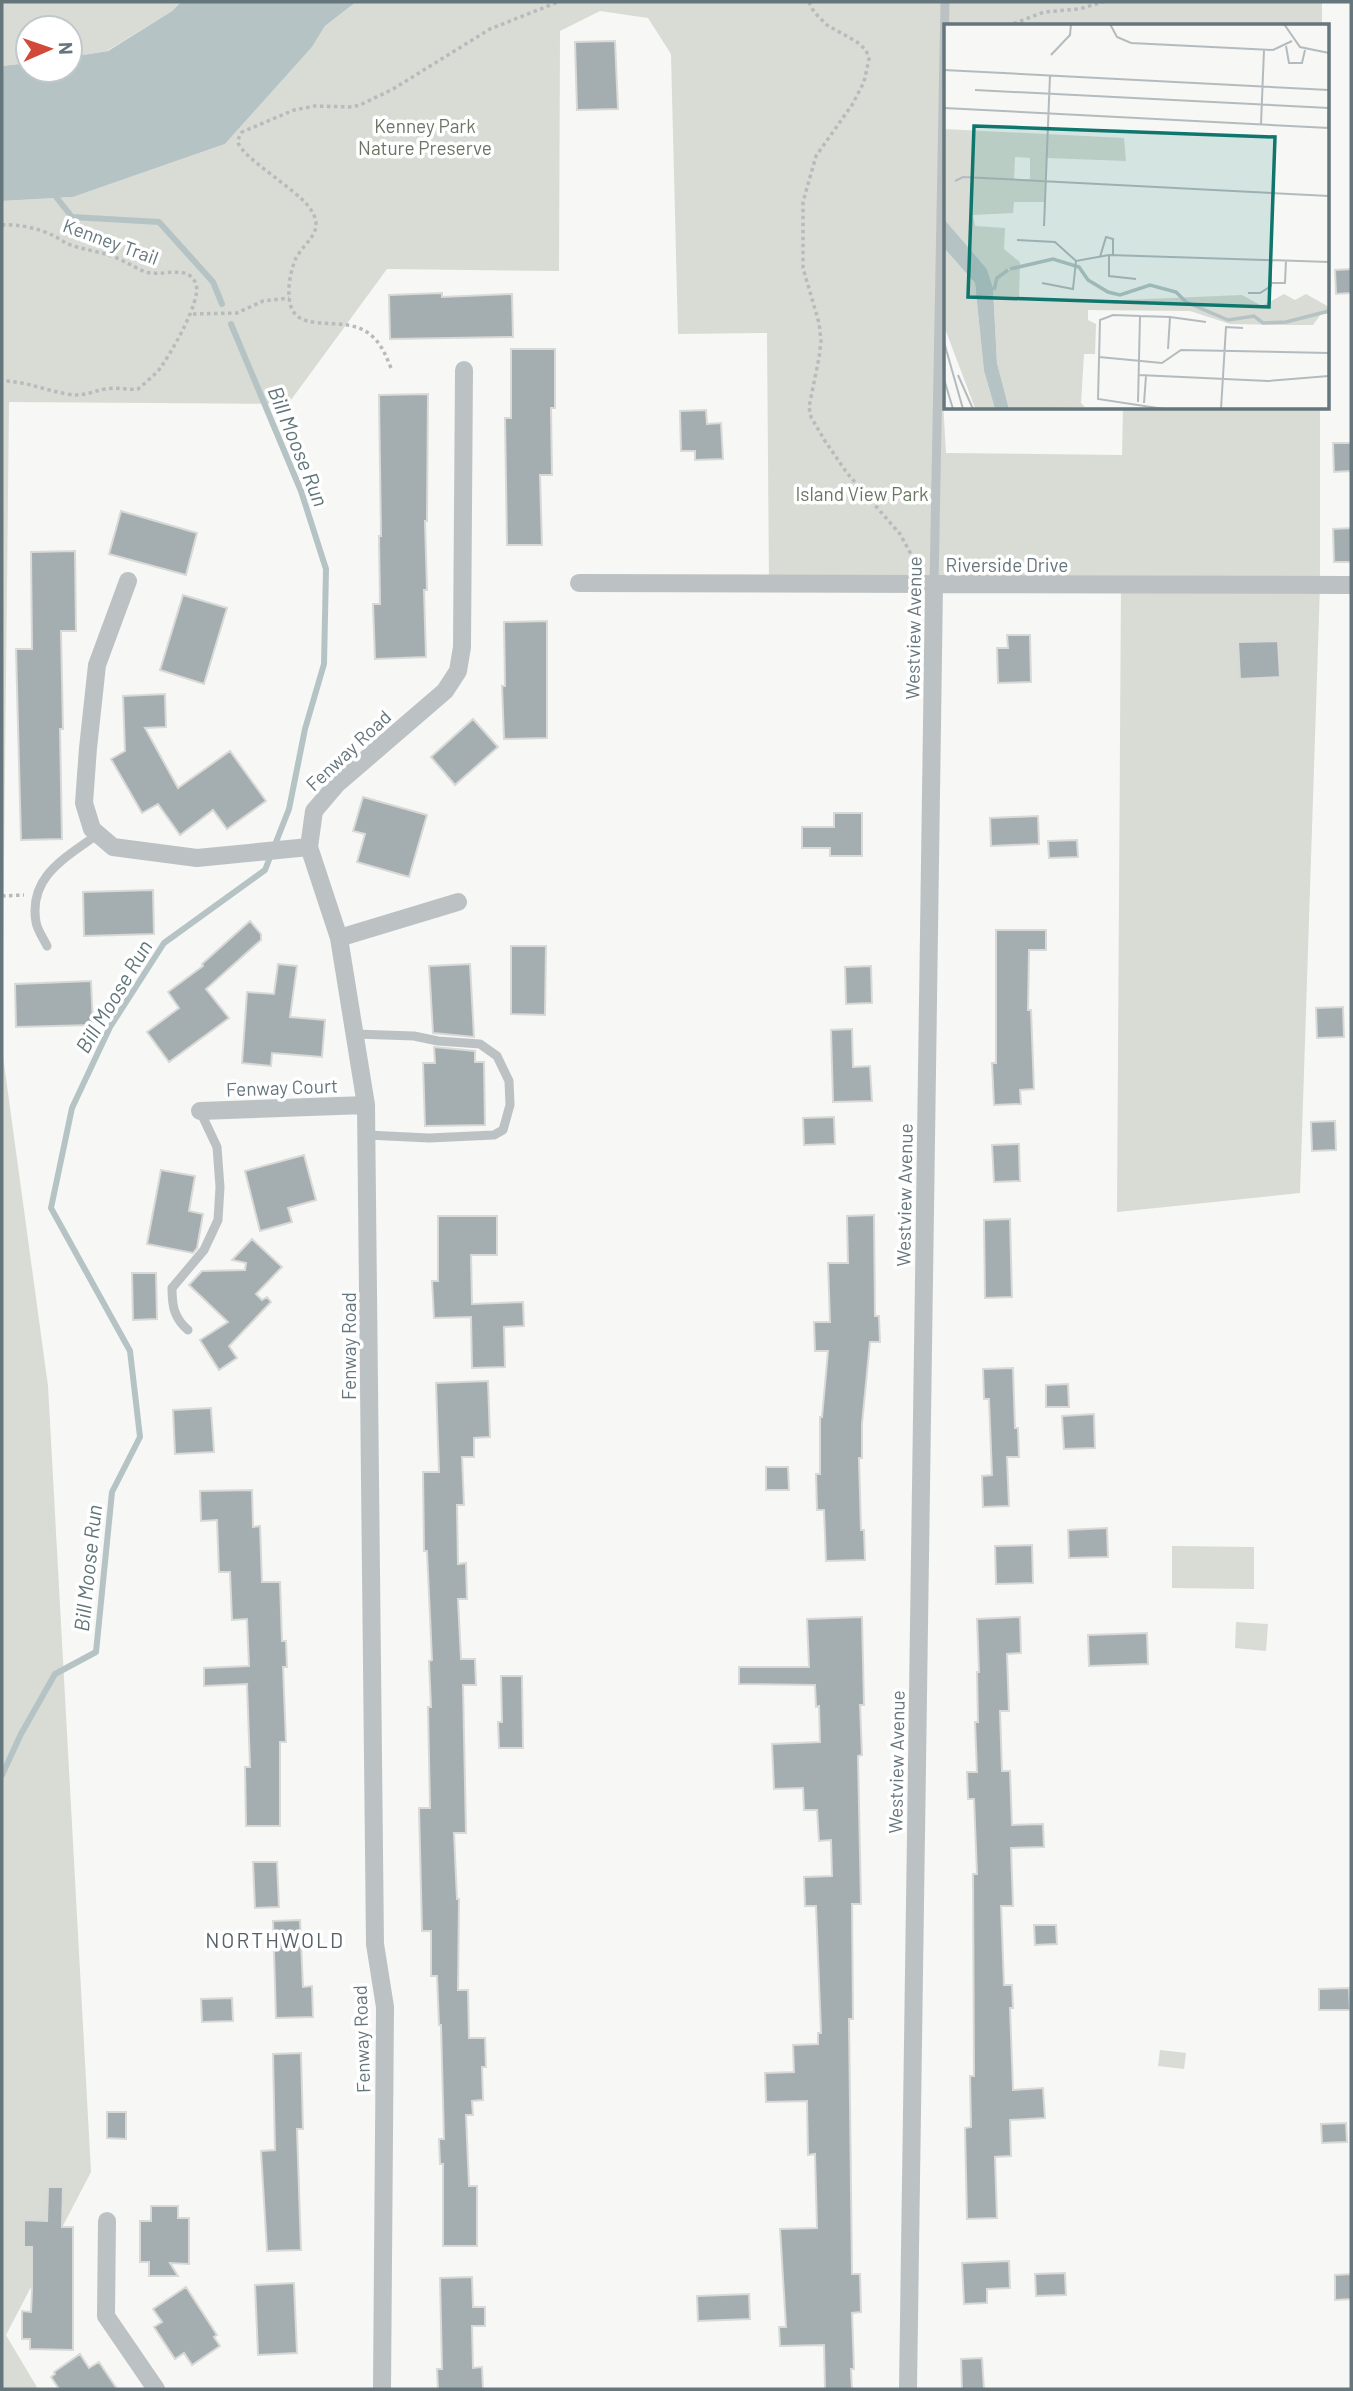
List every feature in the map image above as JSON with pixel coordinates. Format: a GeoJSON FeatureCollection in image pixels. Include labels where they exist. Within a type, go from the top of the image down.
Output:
{"type":"FeatureCollection","features":[{"type":"Feature","properties":{"kind":"street","name":"Fenway Road"},"geometry":{"type":"LineString","coordinates":[[382,2389],[385,2007],[374,1944],[366,1105],[339,938],[309,847],[314,811],[337,784],[445,691],[458,671],[462,647],[464,370]]}},
{"type":"Feature","properties":{"kind":"street"},"geometry":{"type":"LineString","coordinates":[[128,581],[97,665],[84,803],[92,829],[113,847],[197,858],[309,847]]}},
{"type":"Feature","properties":{"kind":"street","name":"Riverside Drive"},"geometry":{"type":"LineString","coordinates":[[579,583],[1351,585]]}},
{"type":"Feature","properties":{"kind":"street","name":"Westview Avenue"},"geometry":{"type":"LineString","coordinates":[[908,2389],[934,585]]}},
{"type":"Feature","properties":{"kind":"street"},"geometry":{"type":"LineString","coordinates":[[339,938],[458,902]]}},
{"type":"Feature","properties":{"kind":"street","name":"Fenway Court"},"geometry":{"type":"LineString","coordinates":[[200,1111],[366,1105]]}},
{"type":"Feature","properties":{"kind":"street"},"geometry":{"type":"LineString","coordinates":[[107,2221],[106,2316],[156,2389]]}},
{"type":"Feature","properties":{"kind":"lane","name":"Westview Avenue"},"geometry":{"type":"LineString","coordinates":[[945,2],[945,24]]}},
{"type":"Feature","properties":{"kind":"lane","name":"Westview Avenue"},"geometry":{"type":"LineString","coordinates":[[934,585],[944,55]]}},
{"type":"Feature","properties":{"kind":"lane"},"geometry":{"type":"LineString","coordinates":[[47,946],[36,923],[37,895],[47,872],[98,834]]}},
{"type":"Feature","properties":{"kind":"lane"},"geometry":{"type":"LineString","coordinates":[[355,1034],[414,1036],[480,1044],[497,1056],[509,1081],[510,1105],[503,1130],[494,1135],[429,1138],[367,1135]]}},
{"type":"Feature","properties":{"kind":"lane"},"geometry":{"type":"LineString","coordinates":[[188,1330],[177,1320],[172,1303],[172,1288],[204,1250],[218,1220],[220,1186],[217,1147],[200,1111]]}},
{"type":"Feature","properties":{"kind":"path"},"geometry":{"type":"LineString","coordinates":[[391,368],[382,348],[370,334],[354,325],[337,322],[312,323],[300,319],[293,311],[289,298],[296,258],[315,234],[311,208],[296,192],[245,153],[238,144],[238,138],[242,132],[294,110],[315,106],[360,105],[393,89],[490,29],[558,2]]}},
{"type":"Feature","properties":{"kind":"path"},"geometry":{"type":"LineString","coordinates":[[809,2],[814,12],[827,24],[866,50],[869,60],[864,82],[852,106],[816,156],[803,202],[803,268],[819,323],[821,341],[809,407],[811,417],[847,473],[900,534],[921,572],[934,585]]}},
{"type":"Feature","properties":{"kind":"path"},"geometry":{"type":"LineString","coordinates":[[1012,24],[1044,12],[1079,9],[1103,2]]}},
{"type":"Feature","properties":{"kind":"path","name":"Kenney Trail"},"geometry":{"type":"LineString","coordinates":[[2,225],[15,225],[52,235],[66,243],[111,255],[146,273],[161,275],[178,271],[187,274],[195,283],[197,297],[192,313],[166,359],[138,389],[102,389],[81,396],[18,381],[2,381]]}},
{"type":"Feature","properties":{"kind":"path"},"geometry":{"type":"LineString","coordinates":[[192,313],[237,313],[263,301],[289,298]]}},
{"type":"Feature","properties":{"kind":"path"},"geometry":{"type":"LineString","coordinates":[[2,895],[37,895]]}},
{"type":"Feature","properties":{"kind":"green space"},"geometry":{"type":"Polygon","coordinates":[[[2,2],[181,2],[172,11],[107,51],[84,55],[84,14],[14,14],[14,65],[2,66],[2,2]]]}},
{"type":"Feature","properties":{"kind":"green space"},"geometry":{"type":"Polygon","coordinates":[[[356,2],[1322,2],[1322,24],[944,24],[944,332],[939,332],[946,453],[1122,455],[1123,410],[1320,410],[1320,585],[1300,1193],[1117,1212],[1121,585],[769,584],[767,333],[678,334],[671,54],[648,18],[600,11],[560,31],[559,271],[387,269],[288,404],[9,402],[2,1049],[2,201],[73,197],[225,144],[312,47],[325,26],[356,2]]]}},
{"type":"Feature","properties":{"kind":"green space"},"geometry":{"type":"Polygon","coordinates":[[[2,1049],[48,1386],[91,2172],[6,2335],[38,2389],[2,2389],[2,1049]]]}},
{"type":"Feature","properties":{"kind":"green space"},"geometry":{"type":"Polygon","coordinates":[[[1172,1546],[1254,1547],[1254,1589],[1172,1588],[1172,1546]]]}},
{"type":"Feature","properties":{"kind":"green space"},"geometry":{"type":"Polygon","coordinates":[[[1236,1622],[1268,1624],[1266,1651],[1235,1648],[1236,1622]]]}},
{"type":"Feature","properties":{"kind":"green space"},"geometry":{"type":"Polygon","coordinates":[[[1160,2050],[1186,2053],[1184,2069],[1158,2066],[1160,2050]]]}},
{"type":"Feature","properties":{"kind":"shaded area"},"geometry":{"type":"Polygon","coordinates":[[[181,2],[356,2],[325,26],[312,47],[225,144],[73,197],[2,201],[2,66],[14,65],[14,84],[84,84],[84,55],[108,51],[172,11],[181,2]]]}},
{"type":"Feature","properties":{"kind":"building"},"geometry":{"type":"Polygon","coordinates":[[[615,41],[618,109],[577,110],[575,42],[615,41]]]}},
{"type":"Feature","properties":{"kind":"building"},"geometry":{"type":"Polygon","coordinates":[[[1351,269],[1351,293],[1336,294],[1335,270],[1351,269]]]}},
{"type":"Feature","properties":{"kind":"building"},"geometry":{"type":"Polygon","coordinates":[[[442,293],[442,297],[512,294],[513,337],[390,339],[389,295],[442,293]]]}},
{"type":"Feature","properties":{"kind":"building"},"geometry":{"type":"Polygon","coordinates":[[[511,349],[555,349],[555,408],[551,408],[552,475],[540,475],[542,545],[507,545],[505,418],[511,418],[511,349]]]}},
{"type":"Feature","properties":{"kind":"building"},"geometry":{"type":"Polygon","coordinates":[[[428,394],[425,521],[427,590],[424,590],[426,657],[375,659],[373,604],[380,604],[379,395],[428,394]]]}},
{"type":"Feature","properties":{"kind":"building"},"geometry":{"type":"Polygon","coordinates":[[[706,410],[707,424],[721,423],[723,459],[695,460],[695,451],[681,451],[680,411],[706,410]]]}},
{"type":"Feature","properties":{"kind":"building"},"geometry":{"type":"Polygon","coordinates":[[[1333,443],[1351,443],[1351,471],[1334,472],[1333,443]]]}},
{"type":"Feature","properties":{"kind":"building"},"geometry":{"type":"Polygon","coordinates":[[[121,511],[197,533],[186,575],[109,554],[121,511]]]}},
{"type":"Feature","properties":{"kind":"building"},"geometry":{"type":"Polygon","coordinates":[[[1351,528],[1351,562],[1334,562],[1333,529],[1351,528]]]}},
{"type":"Feature","properties":{"kind":"building"},"geometry":{"type":"Polygon","coordinates":[[[75,551],[76,631],[61,631],[62,839],[21,840],[16,649],[32,649],[31,552],[75,551]]]}},
{"type":"Feature","properties":{"kind":"building"},"geometry":{"type":"Polygon","coordinates":[[[183,595],[227,608],[204,684],[160,670],[183,595]]]}},
{"type":"Feature","properties":{"kind":"building"},"geometry":{"type":"Polygon","coordinates":[[[547,621],[547,738],[504,739],[504,622],[547,621]]]}},
{"type":"Feature","properties":{"kind":"building"},"geometry":{"type":"Polygon","coordinates":[[[1007,635],[1030,635],[1031,682],[998,683],[997,648],[1008,648],[1007,635]]]}},
{"type":"Feature","properties":{"kind":"building"},"geometry":{"type":"Polygon","coordinates":[[[1278,641],[1280,677],[1240,679],[1238,642],[1278,641]]]}},
{"type":"Feature","properties":{"kind":"building"},"geometry":{"type":"Polygon","coordinates":[[[165,694],[166,727],[145,728],[178,788],[230,751],[266,801],[227,829],[213,810],[180,835],[158,804],[142,813],[111,759],[125,751],[123,696],[165,694]]]}},
{"type":"Feature","properties":{"kind":"building"},"geometry":{"type":"Polygon","coordinates":[[[473,719],[498,747],[455,785],[431,757],[473,719]]]}},
{"type":"Feature","properties":{"kind":"building"},"geometry":{"type":"Polygon","coordinates":[[[363,797],[427,815],[409,877],[357,862],[365,834],[353,831],[363,797]]]}},
{"type":"Feature","properties":{"kind":"building"},"geometry":{"type":"Polygon","coordinates":[[[834,813],[862,813],[862,856],[830,856],[830,848],[802,848],[802,827],[834,827],[834,813]]]}},
{"type":"Feature","properties":{"kind":"building"},"geometry":{"type":"Polygon","coordinates":[[[1038,816],[1039,844],[991,846],[990,818],[1038,816]]]}},
{"type":"Feature","properties":{"kind":"building"},"geometry":{"type":"Polygon","coordinates":[[[1077,840],[1078,857],[1049,858],[1048,841],[1077,840]]]}},
{"type":"Feature","properties":{"kind":"building"},"geometry":{"type":"Polygon","coordinates":[[[153,890],[154,934],[84,936],[83,892],[153,890]]]}},
{"type":"Feature","properties":{"kind":"building"},"geometry":{"type":"Polygon","coordinates":[[[250,921],[261,934],[261,940],[206,989],[229,1018],[169,1062],[147,1032],[179,1008],[168,992],[203,966],[202,964],[250,921]]]}},
{"type":"Feature","properties":{"kind":"building"},"geometry":{"type":"Polygon","coordinates":[[[996,930],[1046,930],[1046,950],[1029,950],[1028,1010],[1031,1010],[1034,1089],[1020,1090],[1021,1104],[994,1105],[992,1063],[996,1063],[996,930]]]}},
{"type":"Feature","properties":{"kind":"building"},"geometry":{"type":"Polygon","coordinates":[[[511,946],[546,946],[545,1015],[511,1014],[511,946]]]}},
{"type":"Feature","properties":{"kind":"building"},"geometry":{"type":"Polygon","coordinates":[[[278,964],[297,966],[290,1017],[325,1020],[322,1057],[272,1053],[271,1066],[242,1063],[247,992],[274,994],[278,964]]]}},
{"type":"Feature","properties":{"kind":"building"},"geometry":{"type":"Polygon","coordinates":[[[470,964],[474,1037],[433,1033],[429,966],[470,964]]]}},
{"type":"Feature","properties":{"kind":"building"},"geometry":{"type":"Polygon","coordinates":[[[871,966],[872,1003],[846,1004],[845,967],[871,966]]]}},
{"type":"Feature","properties":{"kind":"building"},"geometry":{"type":"Polygon","coordinates":[[[91,981],[93,1025],[16,1027],[15,984],[91,981]]]}},
{"type":"Feature","properties":{"kind":"building"},"geometry":{"type":"Polygon","coordinates":[[[1343,1007],[1344,1037],[1317,1038],[1316,1008],[1343,1007]]]}},
{"type":"Feature","properties":{"kind":"building"},"geometry":{"type":"Polygon","coordinates":[[[852,1029],[853,1067],[870,1066],[872,1101],[833,1102],[831,1030],[852,1029]]]}},
{"type":"Feature","properties":{"kind":"building"},"geometry":{"type":"Polygon","coordinates":[[[434,1047],[475,1051],[475,1062],[484,1062],[485,1125],[425,1126],[423,1063],[435,1063],[434,1047]]]}},
{"type":"Feature","properties":{"kind":"building"},"geometry":{"type":"Polygon","coordinates":[[[834,1117],[835,1144],[804,1145],[803,1118],[834,1117]]]}},
{"type":"Feature","properties":{"kind":"building"},"geometry":{"type":"Polygon","coordinates":[[[1335,1121],[1336,1150],[1312,1151],[1311,1122],[1335,1121]]]}},
{"type":"Feature","properties":{"kind":"building"},"geometry":{"type":"Polygon","coordinates":[[[1019,1144],[1020,1181],[994,1182],[992,1145],[1019,1144]]]}},
{"type":"Feature","properties":{"kind":"building"},"geometry":{"type":"Polygon","coordinates":[[[304,1155],[316,1200],[288,1208],[292,1222],[260,1231],[245,1171],[304,1155]]]}},
{"type":"Feature","properties":{"kind":"building"},"geometry":{"type":"Polygon","coordinates":[[[161,1170],[195,1176],[189,1211],[203,1214],[197,1248],[193,1253],[147,1244],[161,1170]]]}},
{"type":"Feature","properties":{"kind":"building"},"geometry":{"type":"Polygon","coordinates":[[[874,1215],[875,1316],[879,1316],[880,1342],[870,1342],[862,1424],[862,1458],[859,1458],[861,1530],[864,1530],[865,1560],[826,1561],[824,1510],[817,1510],[816,1474],[820,1474],[820,1417],[828,1351],[815,1351],[814,1322],[830,1322],[828,1263],[848,1263],[847,1216],[874,1215]]]}},
{"type":"Feature","properties":{"kind":"building"},"geometry":{"type":"Polygon","coordinates":[[[438,1216],[497,1216],[497,1255],[471,1255],[472,1304],[523,1302],[524,1326],[504,1327],[505,1367],[472,1368],[471,1317],[434,1318],[432,1281],[438,1281],[438,1216]]]}},
{"type":"Feature","properties":{"kind":"building"},"geometry":{"type":"Polygon","coordinates":[[[1010,1219],[1012,1297],[985,1298],[984,1220],[1010,1219]]]}},
{"type":"Feature","properties":{"kind":"building"},"geometry":{"type":"Polygon","coordinates":[[[252,1239],[282,1267],[256,1294],[262,1300],[267,1297],[271,1302],[229,1346],[237,1358],[219,1370],[200,1340],[228,1322],[189,1285],[202,1271],[245,1270],[246,1263],[232,1260],[252,1239]]]}},
{"type":"Feature","properties":{"kind":"building"},"geometry":{"type":"Polygon","coordinates":[[[132,1273],[156,1273],[157,1319],[133,1320],[132,1273]]]}},
{"type":"Feature","properties":{"kind":"building"},"geometry":{"type":"Polygon","coordinates":[[[1013,1368],[1019,1457],[1007,1457],[1009,1506],[983,1507],[982,1476],[992,1475],[989,1399],[984,1399],[983,1369],[1013,1368]]]}},
{"type":"Feature","properties":{"kind":"building"},"geometry":{"type":"Polygon","coordinates":[[[488,1381],[490,1437],[474,1438],[474,1457],[462,1457],[464,1505],[457,1505],[458,1564],[466,1563],[467,1599],[458,1599],[461,1659],[475,1659],[476,1685],[463,1685],[466,1833],[454,1833],[459,1899],[458,1990],[468,1990],[469,2038],[485,2038],[483,2100],[472,2101],[473,2115],[466,2115],[469,2186],[477,2186],[477,2246],[443,2246],[443,2164],[440,2164],[439,2139],[444,2139],[441,2025],[437,1976],[431,1976],[431,1931],[422,1931],[419,1808],[430,1808],[428,1707],[431,1707],[429,1661],[432,1660],[427,1551],[424,1551],[423,1472],[439,1472],[436,1383],[488,1381]]]}},
{"type":"Feature","properties":{"kind":"building"},"geometry":{"type":"Polygon","coordinates":[[[1068,1384],[1069,1407],[1046,1407],[1046,1385],[1068,1384]]]}},
{"type":"Feature","properties":{"kind":"building"},"geometry":{"type":"Polygon","coordinates":[[[211,1408],[214,1452],[175,1454],[173,1410],[211,1408]]]}},
{"type":"Feature","properties":{"kind":"building"},"geometry":{"type":"Polygon","coordinates":[[[1094,1414],[1095,1448],[1064,1449],[1062,1416],[1094,1414]]]}},
{"type":"Feature","properties":{"kind":"building"},"geometry":{"type":"Polygon","coordinates":[[[766,1467],[788,1467],[789,1490],[766,1490],[766,1467]]]}},
{"type":"Feature","properties":{"kind":"building"},"geometry":{"type":"Polygon","coordinates":[[[252,1490],[253,1527],[260,1526],[262,1582],[280,1582],[282,1641],[286,1641],[287,1667],[283,1667],[286,1742],[280,1742],[280,1826],[246,1826],[245,1767],[250,1767],[247,1684],[204,1686],[204,1668],[249,1666],[247,1619],[232,1620],[230,1572],[219,1572],[217,1520],[201,1521],[200,1491],[252,1490]]]}},
{"type":"Feature","properties":{"kind":"building"},"geometry":{"type":"Polygon","coordinates":[[[1107,1528],[1108,1557],[1069,1558],[1068,1530],[1107,1528]]]}},
{"type":"Feature","properties":{"kind":"building"},"geometry":{"type":"Polygon","coordinates":[[[1032,1545],[1033,1583],[996,1584],[995,1546],[1032,1545]]]}},
{"type":"Feature","properties":{"kind":"building"},"geometry":{"type":"Polygon","coordinates":[[[862,1617],[864,1705],[860,1705],[862,1755],[858,1756],[861,1904],[852,1904],[853,2019],[849,2019],[852,2274],[860,2274],[861,2312],[852,2313],[852,2389],[825,2389],[824,2345],[780,2346],[779,2327],[786,2327],[780,2229],[817,2228],[815,2154],[808,2155],[807,2101],[766,2102],[765,2073],[794,2072],[793,2045],[818,2044],[818,2033],[821,2033],[816,1906],[805,1906],[804,1877],[832,1876],[831,1840],[819,1841],[817,1810],[804,1810],[803,1788],[774,1789],[772,1744],[820,1742],[819,1706],[816,1707],[815,1685],[739,1684],[739,1667],[809,1667],[807,1619],[862,1617]]]}},
{"type":"Feature","properties":{"kind":"building"},"geometry":{"type":"Polygon","coordinates":[[[1020,1617],[1021,1653],[1007,1654],[1009,1711],[1000,1711],[1002,1771],[1010,1771],[1012,1825],[1043,1824],[1044,1847],[1011,1848],[1013,1906],[1001,1906],[1004,1985],[1012,1985],[1013,2008],[1010,2008],[1013,2090],[1043,2088],[1045,2118],[1010,2120],[1011,2156],[995,2157],[997,2218],[967,2219],[965,2128],[971,2127],[970,2076],[974,2076],[973,1874],[977,1874],[974,1799],[968,1799],[967,1772],[977,1772],[977,1619],[1020,1617]]]}},
{"type":"Feature","properties":{"kind":"building"},"geometry":{"type":"Polygon","coordinates":[[[1147,1633],[1148,1664],[1089,1666],[1088,1635],[1147,1633]]]}},
{"type":"Feature","properties":{"kind":"building"},"geometry":{"type":"Polygon","coordinates":[[[501,1676],[522,1676],[523,1748],[499,1748],[498,1722],[502,1722],[501,1676]]]}},
{"type":"Feature","properties":{"kind":"building"},"geometry":{"type":"Polygon","coordinates":[[[253,1862],[277,1862],[279,1907],[255,1908],[253,1862]]]}},
{"type":"Feature","properties":{"kind":"building"},"geometry":{"type":"Polygon","coordinates":[[[300,1920],[303,1987],[312,1986],[313,2017],[276,2018],[273,1921],[300,1920]]]}},
{"type":"Feature","properties":{"kind":"building"},"geometry":{"type":"Polygon","coordinates":[[[1034,1925],[1056,1925],[1057,1944],[1035,1945],[1034,1925]]]}},
{"type":"Feature","properties":{"kind":"building"},"geometry":{"type":"Polygon","coordinates":[[[1349,1988],[1350,2010],[1319,2010],[1319,1989],[1349,1988]]]}},
{"type":"Feature","properties":{"kind":"building"},"geometry":{"type":"Polygon","coordinates":[[[232,1998],[233,2021],[202,2022],[201,1999],[232,1998]]]}},
{"type":"Feature","properties":{"kind":"building"},"geometry":{"type":"Polygon","coordinates":[[[301,2053],[303,2129],[297,2129],[301,2250],[267,2251],[261,2151],[275,2150],[273,2054],[301,2053]]]}},
{"type":"Feature","properties":{"kind":"building"},"geometry":{"type":"Polygon","coordinates":[[[107,2112],[126,2112],[126,2139],[107,2138],[107,2112]]]}},
{"type":"Feature","properties":{"kind":"building"},"geometry":{"type":"Polygon","coordinates":[[[1346,2123],[1347,2142],[1322,2143],[1321,2124],[1346,2123]]]}},
{"type":"Feature","properties":{"kind":"building"},"geometry":{"type":"Polygon","coordinates":[[[48,2187],[63,2187],[62,2227],[73,2227],[73,2350],[30,2349],[30,2339],[22,2339],[22,2311],[31,2312],[32,2290],[32,2247],[24,2247],[24,2220],[47,2221],[48,2187]]]}},
{"type":"Feature","properties":{"kind":"building"},"geometry":{"type":"Polygon","coordinates":[[[151,2206],[178,2206],[178,2218],[189,2218],[189,2264],[170,2263],[178,2276],[149,2276],[149,2262],[140,2262],[140,2221],[151,2221],[151,2206]]]}},
{"type":"Feature","properties":{"kind":"building"},"geometry":{"type":"Polygon","coordinates":[[[1009,2261],[1010,2288],[987,2289],[987,2303],[964,2304],[962,2263],[1009,2261]]]}},
{"type":"Feature","properties":{"kind":"building"},"geometry":{"type":"Polygon","coordinates":[[[1065,2273],[1066,2295],[1036,2296],[1035,2274],[1065,2273]]]}},
{"type":"Feature","properties":{"kind":"building"},"geometry":{"type":"Polygon","coordinates":[[[1351,2274],[1351,2299],[1335,2300],[1335,2275],[1351,2274]]]}},
{"type":"Feature","properties":{"kind":"building"},"geometry":{"type":"Polygon","coordinates":[[[472,2277],[473,2307],[485,2307],[485,2326],[472,2326],[473,2368],[482,2367],[483,2389],[438,2389],[437,2369],[442,2369],[440,2278],[472,2277]]]}},
{"type":"Feature","properties":{"kind":"building"},"geometry":{"type":"Polygon","coordinates":[[[294,2283],[297,2353],[258,2355],[255,2285],[294,2283]]]}},
{"type":"Feature","properties":{"kind":"building"},"geometry":{"type":"Polygon","coordinates":[[[186,2287],[217,2335],[214,2337],[220,2346],[192,2365],[184,2353],[175,2359],[154,2327],[162,2322],[153,2309],[186,2287]]]}},
{"type":"Feature","properties":{"kind":"building"},"geometry":{"type":"Polygon","coordinates":[[[749,2294],[750,2319],[698,2321],[697,2296],[749,2294]]]}},
{"type":"Feature","properties":{"kind":"building"},"geometry":{"type":"Polygon","coordinates":[[[80,2354],[89,2368],[99,2362],[117,2389],[59,2389],[51,2377],[54,2372],[80,2354]]]}},
{"type":"Feature","properties":{"kind":"building"},"geometry":{"type":"Polygon","coordinates":[[[982,2358],[984,2389],[962,2389],[961,2359],[982,2358]]]}},
{"type":"Feature","properties":{"kind":"waterway","name":"Bill Moose Run"},"geometry":{"type":"LineString","coordinates":[[53,193],[72,217],[159,222],[213,282],[222,304]]}},
{"type":"Feature","properties":{"kind":"waterway","name":"Bill Moose Run"},"geometry":{"type":"LineString","coordinates":[[2,1775],[21,1734],[55,1674],[96,1652],[112,1492],[140,1437],[130,1351],[51,1208],[72,1108],[110,1027],[164,943],[265,870],[289,809],[305,729],[324,664],[326,569],[301,491],[231,324]]}},
{"type":"Feature","properties":{"kind":"district","name":"NORTHWOLD"},"geometry":{"type":"Point","coordinates":[275,1939]}},
{"type":"Feature","properties":{"kind":"park label","name":"Kenney Park Nature Preserve"},"geometry":{"type":"Point","coordinates":[425,136]}},
{"type":"Feature","properties":{"kind":"park label","name":"Island View Park"},"geometry":{"type":"Point","coordinates":[862,493]}}]}
